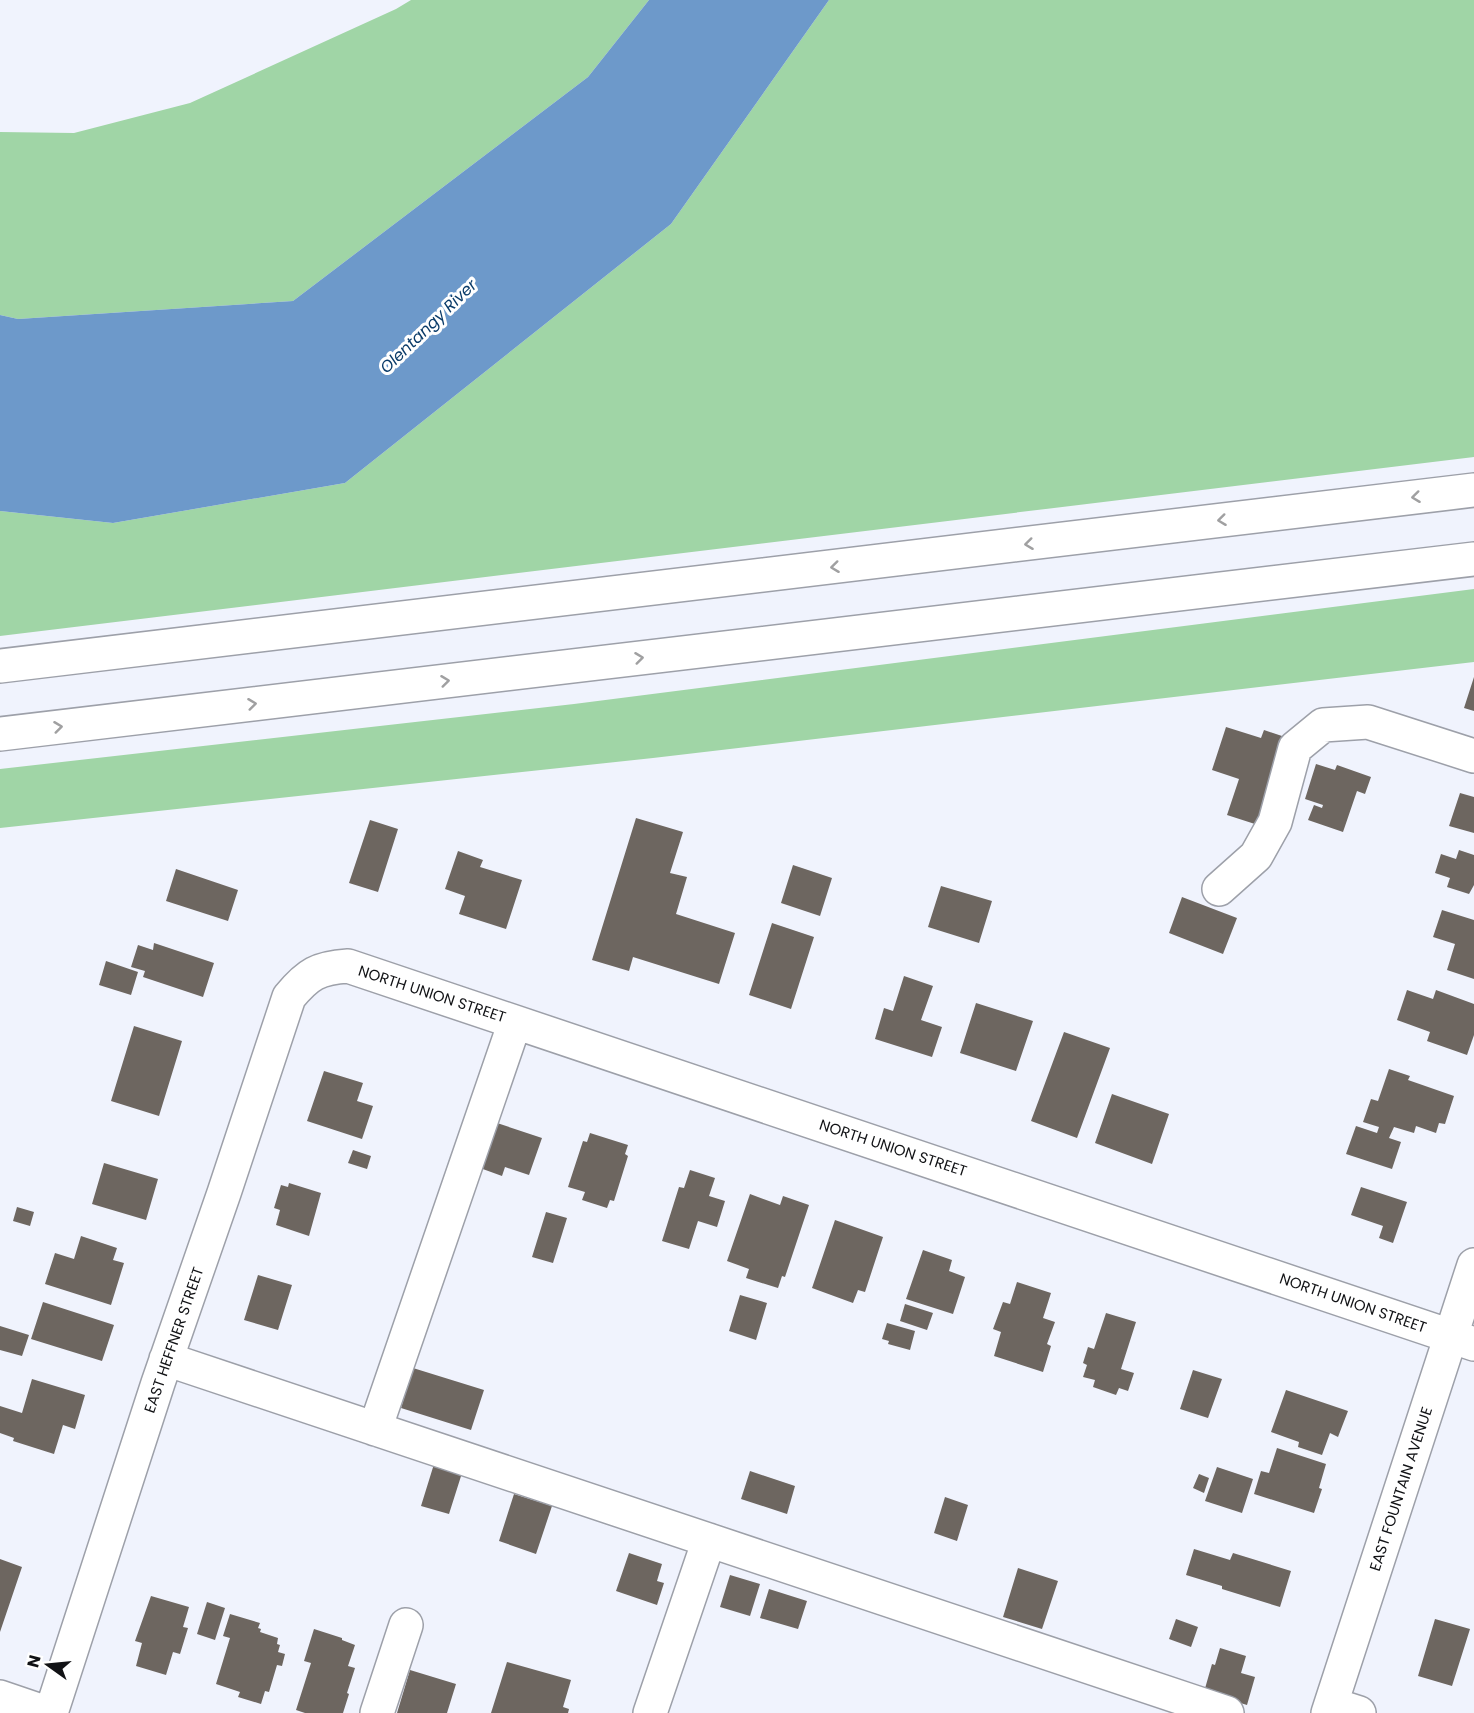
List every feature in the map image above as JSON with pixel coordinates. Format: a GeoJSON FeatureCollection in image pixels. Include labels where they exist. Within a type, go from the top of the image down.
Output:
{"type":"FeatureCollection","features":[{"type":"Feature","properties":{"kind":"main road"},"geometry":{"type":"LineString","coordinates":[[0,666],[1474,490]]}},
{"type":"Feature","properties":{"kind":"main road"},"geometry":{"type":"LineString","coordinates":[[0,734],[1474,559]]}},
{"type":"Feature","properties":{"kind":"main road"},"geometry":{"type":"LineString","coordinates":[[1219,889],[1256,856],[1275,822],[1295,747],[1323,725],[1368,722],[1474,756]]}},
{"type":"Feature","properties":{"kind":"main road","name":"NORTH UNION STREET"},"geometry":{"type":"LineString","coordinates":[[310,975],[325,968],[348,966],[1462,1340]]}},
{"type":"Feature","properties":{"kind":"main road","name":"EAST HEFFNER STREET"},"geometry":{"type":"LineString","coordinates":[[49,1713],[289,997],[310,975]]}},
{"type":"Feature","properties":{"kind":"main road"},"geometry":{"type":"LineString","coordinates":[[375,1429],[515,1022]]}},
{"type":"Feature","properties":{"kind":"main road","name":"EAST FOUNTAIN AVENUE"},"geometry":{"type":"LineString","coordinates":[[1339,1710],[1462,1340],[1474,1265]]}},
{"type":"Feature","properties":{"kind":"main road"},"geometry":{"type":"LineString","coordinates":[[166,1359],[1227,1713]]}},
{"type":"Feature","properties":{"kind":"main road"},"geometry":{"type":"LineString","coordinates":[[650,1713],[709,1540]]}},
{"type":"Feature","properties":{"kind":"main road"},"geometry":{"type":"LineString","coordinates":[[377,1713],[406,1624]]}},
{"type":"Feature","properties":{"kind":"main road"},"geometry":{"type":"LineString","coordinates":[[0,1697],[49,1713]]}},
{"type":"Feature","properties":{"kind":"green space"},"geometry":{"type":"Polygon","coordinates":[[[411,0],[649,0],[588,77],[293,301],[18,319],[0,315],[0,132],[74,133],[190,103],[396,9],[411,0]]]}},
{"type":"Feature","properties":{"kind":"green space"},"geometry":{"type":"Polygon","coordinates":[[[829,0],[1474,0],[1474,457],[0,636],[0,511],[113,523],[345,483],[671,224],[829,0]]]}},
{"type":"Feature","properties":{"kind":"green space"},"geometry":{"type":"Polygon","coordinates":[[[1474,589],[1474,662],[653,758],[0,828],[0,769],[574,704],[1474,589]]]}},
{"type":"Feature","properties":{"kind":"water","name":"Olentangy River"},"geometry":{"type":"Polygon","coordinates":[[[649,0],[829,0],[671,224],[345,483],[113,523],[0,511],[0,315],[18,319],[293,301],[588,77],[649,0]]]}},
{"type":"Feature","properties":{"kind":"building"},"geometry":{"type":"Polygon","coordinates":[[[1474,677],[1474,711],[1464,708],[1474,677]]]}},
{"type":"Feature","properties":{"kind":"building"},"geometry":{"type":"Polygon","coordinates":[[[1226,727],[1261,738],[1264,730],[1288,738],[1258,825],[1227,815],[1239,779],[1212,770],[1226,727]]]}},
{"type":"Feature","properties":{"kind":"building"},"geometry":{"type":"Polygon","coordinates":[[[1316,764],[1335,770],[1337,765],[1371,777],[1365,794],[1357,791],[1343,832],[1308,820],[1314,805],[1322,808],[1323,805],[1305,799],[1316,764]]]}},
{"type":"Feature","properties":{"kind":"building"},"geometry":{"type":"Polygon","coordinates":[[[1460,793],[1474,797],[1474,833],[1449,826],[1460,793]]]}},
{"type":"Feature","properties":{"kind":"building"},"geometry":{"type":"Polygon","coordinates":[[[636,818],[683,832],[670,873],[687,877],[676,914],[735,933],[719,984],[633,957],[629,971],[592,960],[636,818]]]}},
{"type":"Feature","properties":{"kind":"building"},"geometry":{"type":"Polygon","coordinates":[[[370,820],[398,829],[378,892],[349,883],[370,820]]]}},
{"type":"Feature","properties":{"kind":"building"},"geometry":{"type":"Polygon","coordinates":[[[1459,850],[1474,855],[1474,885],[1469,894],[1447,887],[1450,878],[1435,873],[1441,854],[1456,859],[1459,850]]]}},
{"type":"Feature","properties":{"kind":"building"},"geometry":{"type":"Polygon","coordinates":[[[458,851],[483,860],[480,867],[522,880],[506,929],[459,914],[465,896],[445,889],[458,851]]]}},
{"type":"Feature","properties":{"kind":"building"},"geometry":{"type":"Polygon","coordinates":[[[793,865],[832,878],[820,916],[781,903],[793,865]]]}},
{"type":"Feature","properties":{"kind":"building"},"geometry":{"type":"Polygon","coordinates":[[[176,869],[238,890],[228,921],[166,901],[176,869]]]}},
{"type":"Feature","properties":{"kind":"building"},"geometry":{"type":"Polygon","coordinates":[[[941,886],[992,901],[979,943],[928,927],[941,886]]]}},
{"type":"Feature","properties":{"kind":"building"},"geometry":{"type":"Polygon","coordinates":[[[1182,897],[1237,918],[1223,954],[1169,933],[1182,897]]]}},
{"type":"Feature","properties":{"kind":"building"},"geometry":{"type":"Polygon","coordinates":[[[1442,910],[1474,920],[1474,979],[1447,970],[1455,944],[1433,937],[1442,910]]]}},
{"type":"Feature","properties":{"kind":"building"},"geometry":{"type":"Polygon","coordinates":[[[772,923],[814,937],[791,1009],[749,995],[772,923]]]}},
{"type":"Feature","properties":{"kind":"building"},"geometry":{"type":"Polygon","coordinates":[[[154,943],[214,963],[203,997],[143,977],[145,971],[131,967],[138,945],[153,950],[154,943]]]}},
{"type":"Feature","properties":{"kind":"building"},"geometry":{"type":"Polygon","coordinates":[[[106,961],[138,972],[131,995],[99,985],[106,961]]]}},
{"type":"Feature","properties":{"kind":"building"},"geometry":{"type":"Polygon","coordinates":[[[904,976],[933,986],[921,1020],[942,1027],[932,1057],[875,1039],[884,1008],[893,1011],[904,976]]]}},
{"type":"Feature","properties":{"kind":"building"},"geometry":{"type":"Polygon","coordinates":[[[1407,990],[1433,999],[1436,990],[1474,1004],[1474,1035],[1467,1055],[1427,1041],[1430,1032],[1397,1020],[1407,990]]]}},
{"type":"Feature","properties":{"kind":"building"},"geometry":{"type":"Polygon","coordinates":[[[976,1003],[1033,1021],[1016,1071],[960,1053],[976,1003]]]}},
{"type":"Feature","properties":{"kind":"building"},"geometry":{"type":"Polygon","coordinates":[[[134,1026],[182,1041],[159,1116],[111,1101],[134,1026]]]}},
{"type":"Feature","properties":{"kind":"building"},"geometry":{"type":"Polygon","coordinates":[[[1064,1032],[1110,1048],[1077,1138],[1031,1121],[1064,1032]]]}},
{"type":"Feature","properties":{"kind":"building"},"geometry":{"type":"Polygon","coordinates":[[[1389,1069],[1410,1076],[1408,1080],[1454,1096],[1445,1124],[1439,1123],[1436,1133],[1416,1126],[1414,1133],[1394,1127],[1389,1138],[1401,1142],[1392,1169],[1346,1154],[1356,1126],[1377,1133],[1379,1127],[1363,1122],[1371,1099],[1378,1101],[1389,1069]]]}},
{"type":"Feature","properties":{"kind":"building"},"geometry":{"type":"Polygon","coordinates":[[[324,1071],[363,1083],[357,1101],[373,1106],[362,1139],[307,1121],[324,1071]]]}},
{"type":"Feature","properties":{"kind":"building"},"geometry":{"type":"Polygon","coordinates":[[[1112,1094],[1169,1114],[1152,1164],[1095,1143],[1112,1094]]]}},
{"type":"Feature","properties":{"kind":"building"},"geometry":{"type":"Polygon","coordinates":[[[491,1121],[542,1138],[529,1175],[505,1167],[502,1176],[480,1168],[491,1121]]]}},
{"type":"Feature","properties":{"kind":"building"},"geometry":{"type":"Polygon","coordinates":[[[590,1133],[628,1145],[625,1154],[628,1156],[614,1201],[610,1200],[607,1208],[582,1200],[585,1192],[568,1187],[583,1141],[587,1142],[590,1133]]]}},
{"type":"Feature","properties":{"kind":"building"},"geometry":{"type":"Polygon","coordinates":[[[353,1150],[371,1156],[367,1169],[348,1163],[353,1150]]]}},
{"type":"Feature","properties":{"kind":"building"},"geometry":{"type":"Polygon","coordinates":[[[104,1163],[158,1179],[146,1220],[92,1204],[104,1163]]]}},
{"type":"Feature","properties":{"kind":"building"},"geometry":{"type":"Polygon","coordinates":[[[690,1170],[715,1178],[709,1196],[725,1201],[717,1227],[698,1221],[689,1249],[662,1241],[679,1187],[684,1188],[690,1170]]]}},
{"type":"Feature","properties":{"kind":"building"},"geometry":{"type":"Polygon","coordinates":[[[289,1183],[321,1193],[309,1236],[276,1225],[280,1210],[274,1208],[281,1185],[288,1187],[289,1183]]]}},
{"type":"Feature","properties":{"kind":"building"},"geometry":{"type":"Polygon","coordinates":[[[1361,1187],[1407,1202],[1393,1243],[1379,1238],[1383,1226],[1351,1215],[1361,1187]]]}},
{"type":"Feature","properties":{"kind":"building"},"geometry":{"type":"Polygon","coordinates":[[[750,1194],[780,1205],[783,1196],[809,1205],[785,1277],[782,1276],[778,1288],[746,1278],[749,1269],[727,1261],[750,1194]]]}},
{"type":"Feature","properties":{"kind":"building"},"geometry":{"type":"Polygon","coordinates":[[[17,1207],[34,1212],[30,1226],[13,1221],[17,1207]]]}},
{"type":"Feature","properties":{"kind":"building"},"geometry":{"type":"Polygon","coordinates":[[[546,1212],[567,1218],[553,1263],[532,1257],[546,1212]]]}},
{"type":"Feature","properties":{"kind":"building"},"geometry":{"type":"Polygon","coordinates":[[[835,1220],[883,1237],[865,1292],[858,1290],[853,1303],[812,1288],[835,1220]]]}},
{"type":"Feature","properties":{"kind":"building"},"geometry":{"type":"Polygon","coordinates":[[[81,1236],[117,1248],[113,1260],[124,1263],[111,1305],[45,1284],[55,1253],[74,1259],[81,1236]]]}},
{"type":"Feature","properties":{"kind":"building"},"geometry":{"type":"Polygon","coordinates":[[[923,1250],[952,1260],[949,1271],[965,1277],[953,1314],[906,1299],[923,1250]]]}},
{"type":"Feature","properties":{"kind":"building"},"geometry":{"type":"Polygon","coordinates":[[[258,1275],[292,1285],[278,1330],[244,1320],[258,1275]]]}},
{"type":"Feature","properties":{"kind":"building"},"geometry":{"type":"Polygon","coordinates":[[[1017,1282],[1051,1293],[1043,1318],[1055,1322],[1047,1344],[1051,1346],[1043,1372],[994,1356],[1001,1332],[993,1329],[1003,1302],[1010,1304],[1017,1282]]]}},
{"type":"Feature","properties":{"kind":"building"},"geometry":{"type":"Polygon","coordinates":[[[740,1295],[767,1303],[756,1340],[729,1331],[740,1295]]]}},
{"type":"Feature","properties":{"kind":"building"},"geometry":{"type":"Polygon","coordinates":[[[43,1302],[114,1325],[102,1361],[31,1339],[43,1302]]]}},
{"type":"Feature","properties":{"kind":"building"},"geometry":{"type":"Polygon","coordinates":[[[905,1304],[933,1313],[927,1330],[900,1321],[905,1304]]]}},
{"type":"Feature","properties":{"kind":"building"},"geometry":{"type":"Polygon","coordinates":[[[1106,1313],[1136,1322],[1121,1369],[1134,1373],[1128,1391],[1119,1388],[1116,1395],[1093,1387],[1095,1380],[1083,1377],[1087,1365],[1083,1363],[1088,1347],[1094,1349],[1106,1313]]]}},
{"type":"Feature","properties":{"kind":"building"},"geometry":{"type":"Polygon","coordinates":[[[887,1323],[915,1331],[910,1350],[888,1344],[889,1341],[882,1339],[887,1323]]]}},
{"type":"Feature","properties":{"kind":"building"},"geometry":{"type":"Polygon","coordinates":[[[0,1326],[29,1335],[22,1356],[0,1350],[0,1326]]]}},
{"type":"Feature","properties":{"kind":"building"},"geometry":{"type":"Polygon","coordinates":[[[413,1368],[484,1390],[471,1430],[401,1408],[413,1368]]]}},
{"type":"Feature","properties":{"kind":"building"},"geometry":{"type":"Polygon","coordinates":[[[1193,1370],[1222,1379],[1208,1418],[1180,1409],[1193,1370]]]}},
{"type":"Feature","properties":{"kind":"building"},"geometry":{"type":"Polygon","coordinates":[[[32,1379],[85,1395],[75,1429],[63,1425],[54,1454],[13,1441],[14,1438],[0,1433],[0,1406],[22,1413],[32,1379]]]}},
{"type":"Feature","properties":{"kind":"building"},"geometry":{"type":"Polygon","coordinates":[[[1286,1390],[1348,1411],[1338,1437],[1330,1433],[1322,1455],[1298,1447],[1299,1442],[1271,1432],[1286,1390]]]}},
{"type":"Feature","properties":{"kind":"building"},"geometry":{"type":"Polygon","coordinates":[[[1277,1448],[1326,1464],[1319,1488],[1322,1489],[1314,1513],[1254,1494],[1261,1471],[1269,1473],[1277,1448]]]}},
{"type":"Feature","properties":{"kind":"building"},"geometry":{"type":"Polygon","coordinates":[[[434,1464],[462,1473],[449,1514],[421,1506],[434,1464]]]}},
{"type":"Feature","properties":{"kind":"building"},"geometry":{"type":"Polygon","coordinates":[[[1217,1467],[1253,1479],[1242,1513],[1205,1501],[1217,1467]]]}},
{"type":"Feature","properties":{"kind":"building"},"geometry":{"type":"Polygon","coordinates":[[[750,1471],[795,1486],[787,1514],[741,1499],[750,1471]]]}},
{"type":"Feature","properties":{"kind":"building"},"geometry":{"type":"Polygon","coordinates":[[[1199,1474],[1209,1478],[1204,1493],[1193,1488],[1199,1474]]]}},
{"type":"Feature","properties":{"kind":"building"},"geometry":{"type":"Polygon","coordinates":[[[514,1494],[552,1506],[536,1554],[499,1541],[514,1494]]]}},
{"type":"Feature","properties":{"kind":"building"},"geometry":{"type":"Polygon","coordinates":[[[945,1497],[968,1505],[957,1541],[934,1533],[945,1497]]]}},
{"type":"Feature","properties":{"kind":"building"},"geometry":{"type":"Polygon","coordinates":[[[1194,1549],[1230,1560],[1233,1553],[1291,1571],[1280,1607],[1186,1575],[1194,1549]]]}},
{"type":"Feature","properties":{"kind":"building"},"geometry":{"type":"Polygon","coordinates":[[[629,1553],[662,1564],[657,1581],[664,1583],[657,1605],[616,1591],[629,1553]]]}},
{"type":"Feature","properties":{"kind":"building"},"geometry":{"type":"Polygon","coordinates":[[[0,1559],[22,1567],[0,1632],[0,1559]]]}},
{"type":"Feature","properties":{"kind":"building"},"geometry":{"type":"Polygon","coordinates":[[[1018,1568],[1058,1581],[1042,1629],[1003,1617],[1018,1568]]]}},
{"type":"Feature","properties":{"kind":"building"},"geometry":{"type":"Polygon","coordinates":[[[730,1575],[760,1584],[750,1616],[720,1607],[730,1575]]]}},
{"type":"Feature","properties":{"kind":"building"},"geometry":{"type":"Polygon","coordinates":[[[769,1589],[807,1601],[798,1629],[760,1618],[769,1589]]]}},
{"type":"Feature","properties":{"kind":"building"},"geometry":{"type":"Polygon","coordinates":[[[151,1596],[189,1607],[183,1627],[188,1628],[180,1654],[173,1652],[166,1675],[136,1666],[142,1643],[135,1641],[151,1596]]]}},
{"type":"Feature","properties":{"kind":"building"},"geometry":{"type":"Polygon","coordinates":[[[207,1602],[225,1608],[215,1640],[197,1634],[207,1602]]]}},
{"type":"Feature","properties":{"kind":"building"},"geometry":{"type":"Polygon","coordinates":[[[230,1614],[260,1623],[258,1628],[261,1629],[260,1632],[278,1638],[277,1644],[280,1645],[278,1652],[285,1654],[282,1666],[277,1665],[269,1692],[265,1691],[261,1704],[238,1697],[240,1692],[216,1684],[230,1638],[223,1636],[230,1614]]]}},
{"type":"Feature","properties":{"kind":"building"},"geometry":{"type":"Polygon","coordinates":[[[1176,1619],[1198,1627],[1191,1647],[1169,1639],[1176,1619]]]}},
{"type":"Feature","properties":{"kind":"building"},"geometry":{"type":"Polygon","coordinates":[[[1435,1619],[1470,1629],[1452,1686],[1418,1676],[1435,1619]]]}},
{"type":"Feature","properties":{"kind":"building"},"geometry":{"type":"Polygon","coordinates":[[[314,1629],[355,1645],[348,1666],[355,1668],[343,1713],[305,1713],[296,1710],[311,1663],[304,1661],[314,1629]]]}},
{"type":"Feature","properties":{"kind":"building"},"geometry":{"type":"Polygon","coordinates":[[[1220,1648],[1246,1656],[1241,1673],[1255,1677],[1247,1705],[1204,1692],[1212,1664],[1215,1665],[1220,1648]]]}},
{"type":"Feature","properties":{"kind":"building"},"geometry":{"type":"Polygon","coordinates":[[[507,1662],[571,1680],[563,1707],[569,1709],[568,1713],[491,1713],[507,1662]]]}},
{"type":"Feature","properties":{"kind":"building"},"geometry":{"type":"Polygon","coordinates":[[[410,1670],[456,1684],[447,1713],[397,1713],[410,1670]]]}}]}
